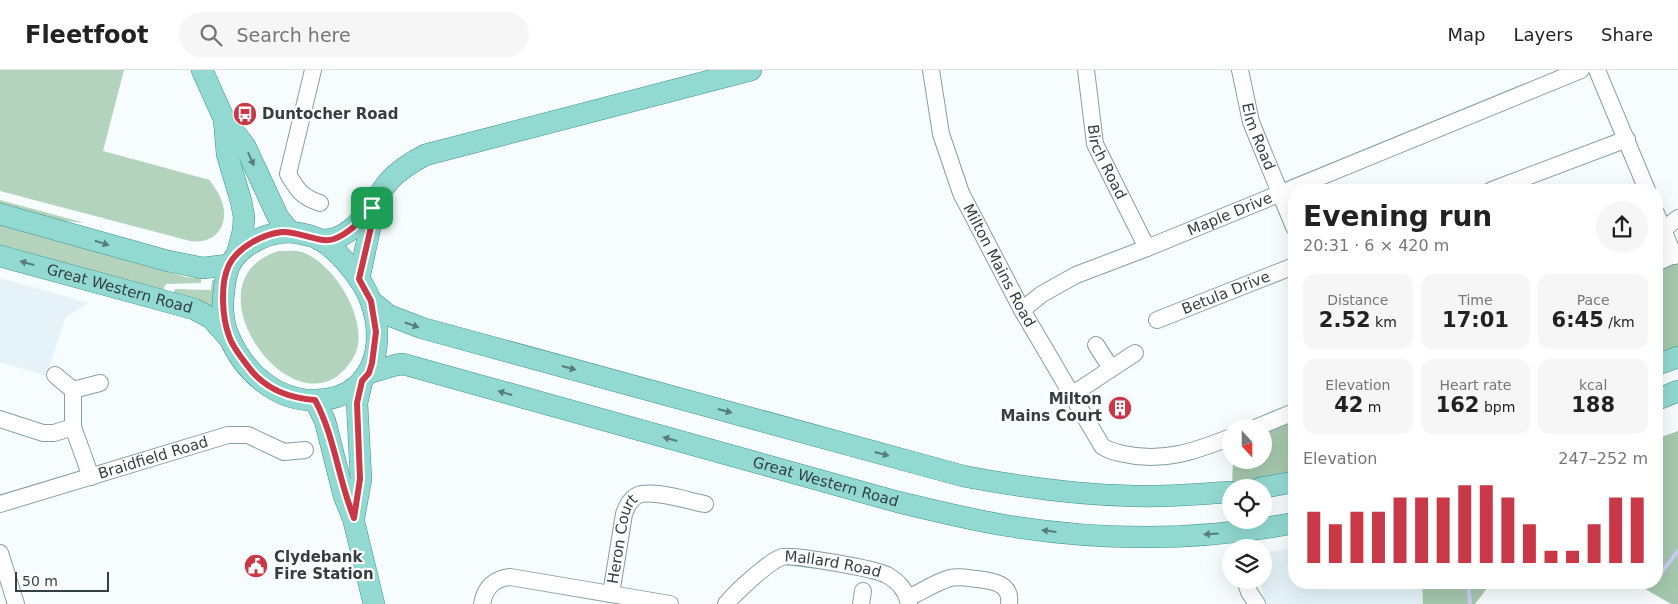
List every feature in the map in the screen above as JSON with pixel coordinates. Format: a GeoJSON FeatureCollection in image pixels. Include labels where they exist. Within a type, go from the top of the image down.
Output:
{"type":"FeatureCollection","features":[{"type":"Feature","properties":{"kind":"main road"},"geometry":{"type":"LineString","coordinates":[[202,70],[224,119],[245,146],[278,217],[290,232]]}},
{"type":"Feature","properties":{"kind":"main road"},"geometry":{"type":"LineString","coordinates":[[0,214],[168,261],[203,268],[233,259],[261,238],[276,233],[290,232],[320,240],[329,240],[342,235],[355,226],[372,208],[391,178],[407,165],[425,155],[696,78],[751,70]]}},
{"type":"Feature","properties":{"kind":"main road"},"geometry":{"type":"LineString","coordinates":[[224,119],[227,154],[244,217],[243,231],[223,297],[229,338],[250,370],[269,387],[291,397],[315,400],[339,396],[366,377]]}},
{"type":"Feature","properties":{"kind":"main road"},"geometry":{"type":"LineString","coordinates":[[359,279],[372,223],[372,208]]}},
{"type":"Feature","properties":{"kind":"main road"},"geometry":{"type":"LineString","coordinates":[[320,240],[338,255],[359,279],[371,301],[376,321],[375,353],[357,403],[360,479],[354,518]]}},
{"type":"Feature","properties":{"kind":"main road","name":"Great Western Road"},"geometry":{"type":"LineString","coordinates":[[0,256],[194,309],[211,318],[229,338]]}},
{"type":"Feature","properties":{"kind":"main road"},"geometry":{"type":"LineString","coordinates":[[371,301],[388,315],[422,328],[963,476],[1083,494],[1136,496],[1222,492]]}},
{"type":"Feature","properties":{"kind":"main road"},"geometry":{"type":"LineString","coordinates":[[1663,362],[1678,357]]}},
{"type":"Feature","properties":{"kind":"main road","name":"Great Western Road"},"geometry":{"type":"LineString","coordinates":[[366,377],[396,364],[403,364],[898,502],[1010,526],[1102,536],[1168,537],[1231,532],[1288,524]]}},
{"type":"Feature","properties":{"kind":"main road"},"geometry":{"type":"LineString","coordinates":[[1663,397],[1678,391]]}},
{"type":"Feature","properties":{"kind":"main road"},"geometry":{"type":"LineString","coordinates":[[315,400],[325,421],[344,496],[354,518],[374,604]]}},
{"type":"Feature","properties":{"kind":"main road"},"geometry":{"type":"LineString","coordinates":[[1272,486],[1288,483]]}},
{"type":"Feature","properties":{"kind":"street"},"geometry":{"type":"LineString","coordinates":[[314,70],[288,174],[297,190],[303,196],[320,203]]}},
{"type":"Feature","properties":{"kind":"street","name":"Milton Mains Road"},"geometry":{"type":"LineString","coordinates":[[931,70],[941,134],[961,192],[1022,310],[1102,446],[1108,450],[1132,456],[1154,458],[1175,456],[1199,450],[1222,441]]}},
{"type":"Feature","properties":{"kind":"street","name":"Birch Road"},"geometry":{"type":"LineString","coordinates":[[1086,70],[1095,144],[1147,248]]}},
{"type":"Feature","properties":{"kind":"street","name":"Elm Road"},"geometry":{"type":"LineString","coordinates":[[1240,70],[1251,122],[1288,213]]}},
{"type":"Feature","properties":{"kind":"street","name":"Maple Drive"},"geometry":{"type":"LineString","coordinates":[[1304,184],[1581,70]]}},
{"type":"Feature","properties":{"kind":"street"},"geometry":{"type":"LineString","coordinates":[[1597,70],[1645,184]]}},
{"type":"Feature","properties":{"kind":"street"},"geometry":{"type":"LineString","coordinates":[[1508,184],[1626,139]]}},
{"type":"Feature","properties":{"kind":"street","name":"Maple Drive"},"geometry":{"type":"LineString","coordinates":[[1022,310],[1042,294],[1076,275],[1288,191]]}},
{"type":"Feature","properties":{"kind":"street"},"geometry":{"type":"LineString","coordinates":[[1663,260],[1676,255],[1663,230],[1678,218]]}},
{"type":"Feature","properties":{"kind":"street","name":"Betula Drive"},"geometry":{"type":"LineString","coordinates":[[1157,320],[1288,268]]}},
{"type":"Feature","properties":{"kind":"street"},"geometry":{"type":"LineString","coordinates":[[1096,345],[1111,368]]}},
{"type":"Feature","properties":{"kind":"street"},"geometry":{"type":"LineString","coordinates":[[1073,394],[1135,353]]}},
{"type":"Feature","properties":{"kind":"street"},"geometry":{"type":"LineString","coordinates":[[55,375],[73,390]]}},
{"type":"Feature","properties":{"kind":"street"},"geometry":{"type":"LineString","coordinates":[[73,390],[100,383]]}},
{"type":"Feature","properties":{"kind":"street"},"geometry":{"type":"LineString","coordinates":[[73,390],[73,427],[91,477]]}},
{"type":"Feature","properties":{"kind":"street"},"geometry":{"type":"LineString","coordinates":[[1272,421],[1288,414]]}},
{"type":"Feature","properties":{"kind":"street"},"geometry":{"type":"LineString","coordinates":[[0,419],[43,433],[54,433],[73,427]]}},
{"type":"Feature","properties":{"kind":"street","name":"Braidfield Road"},"geometry":{"type":"LineString","coordinates":[[0,504],[228,434],[248,435],[284,452],[305,450]]}},
{"type":"Feature","properties":{"kind":"street","name":"Heron Court"},"geometry":{"type":"LineString","coordinates":[[610,594],[624,514],[627,505],[632,500],[638,495],[655,494],[705,504]]}},
{"type":"Feature","properties":{"kind":"street"},"geometry":{"type":"LineString","coordinates":[[0,553],[16,604]]}},
{"type":"Feature","properties":{"kind":"street","name":"Mallard Road"},"geometry":{"type":"LineString","coordinates":[[726,604],[774,561],[788,556],[866,569],[884,574],[896,581],[904,589],[908,601]]}},
{"type":"Feature","properties":{"kind":"street"},"geometry":{"type":"LineString","coordinates":[[482,604],[488,586],[503,578],[510,577],[670,604]]}},
{"type":"Feature","properties":{"kind":"street"},"geometry":{"type":"LineString","coordinates":[[908,601],[939,582],[960,577],[996,582],[1003,586],[1007,592],[1009,604]]}},
{"type":"Feature","properties":{"kind":"street"},"geometry":{"type":"LineString","coordinates":[[1248,589],[1257,604]]}},
{"type":"Feature","properties":{"kind":"shaded area"},"geometry":{"type":"Polygon","coordinates":[[[0,278],[89,303],[66,317],[46,376],[0,362],[0,278]]]}},
{"type":"Feature","properties":{"kind":"shaded area"},"geometry":{"type":"Polygon","coordinates":[[[1288,548],[1288,589],[1422,589],[1423,604],[1266,604],[1262,589],[1272,589],[1272,552],[1288,548]]]}},
{"type":"Feature","properties":{"kind":"green space"},"geometry":{"type":"Polygon","coordinates":[[[0,70],[124,70],[103,151],[210,180],[223,206],[223,223],[220,230],[208,239],[190,241],[0,191],[0,70]]]}},
{"type":"Feature","properties":{"kind":"green space"},"geometry":{"type":"Polygon","coordinates":[[[0,200],[85,223],[56,220],[0,204],[0,200]]]}},
{"type":"Feature","properties":{"kind":"green space"},"geometry":{"type":"Polygon","coordinates":[[[0,223],[100,251],[131,262],[186,277],[201,278],[201,283],[166,284],[163,290],[0,246],[0,223]]]}},
{"type":"Feature","properties":{"kind":"green space"},"geometry":{"type":"Polygon","coordinates":[[[279,251],[302,252],[314,258],[325,267],[344,290],[356,318],[358,344],[354,357],[346,368],[323,383],[299,381],[275,367],[256,344],[244,318],[241,291],[252,267],[279,251]]]}},
{"type":"Feature","properties":{"kind":"green space"},"geometry":{"type":"Polygon","coordinates":[[[1678,253],[1678,357],[1663,362],[1663,260],[1678,253]]]}},
{"type":"Feature","properties":{"kind":"green space"},"geometry":{"type":"Polygon","coordinates":[[[220,279],[217,310],[193,298],[173,293],[175,289],[211,290],[212,280],[220,279]]]}},
{"type":"Feature","properties":{"kind":"green space"},"geometry":{"type":"Polygon","coordinates":[[[1288,415],[1288,483],[1272,485],[1272,479],[1232,479],[1233,469],[1272,469],[1272,424],[1288,415]]]}},
{"type":"Feature","properties":{"kind":"green space"},"geometry":{"type":"Polygon","coordinates":[[[1678,431],[1678,604],[1671,604],[1645,589],[1663,589],[1663,436],[1678,431]]]}},
{"type":"Feature","properties":{"kind":"green space"},"geometry":{"type":"Polygon","coordinates":[[[1422,589],[1486,589],[1475,604],[1423,604],[1422,589]]]}},
{"type":"Feature","properties":{"kind":"waterway"},"geometry":{"type":"LineString","coordinates":[[1663,570],[1678,551]]}},
{"type":"Feature","properties":{"kind":"waterway"},"geometry":{"type":"LineString","coordinates":[[1469,589],[1470,604]]}},
{"type":"Feature","properties":{"kind":"place","name":"Duntocher Road"},"geometry":{"type":"Point","coordinates":[245,114]}},
{"type":"Feature","properties":{"kind":"place","name":"Milton Mains Court"},"geometry":{"type":"Point","coordinates":[1120,408]}},
{"type":"Feature","properties":{"kind":"place","name":"Clydebank Fire Station"},"geometry":{"type":"Point","coordinates":[256,566]}},
{"type":"Feature","properties":{"kind":"route"},"geometry":{"type":"LineString","coordinates":[[372,208],[372,223],[359,279],[366,290],[374,311],[376,342],[369,373],[362,381],[357,403],[360,479],[354,518],[344,496],[334,450],[325,421],[315,400],[291,397],[279,392],[269,387],[250,370],[229,338],[223,297],[228,265],[237,254],[253,242],[283,232],[298,233],[320,240],[335,239],[355,226],[372,208]]}}]}
